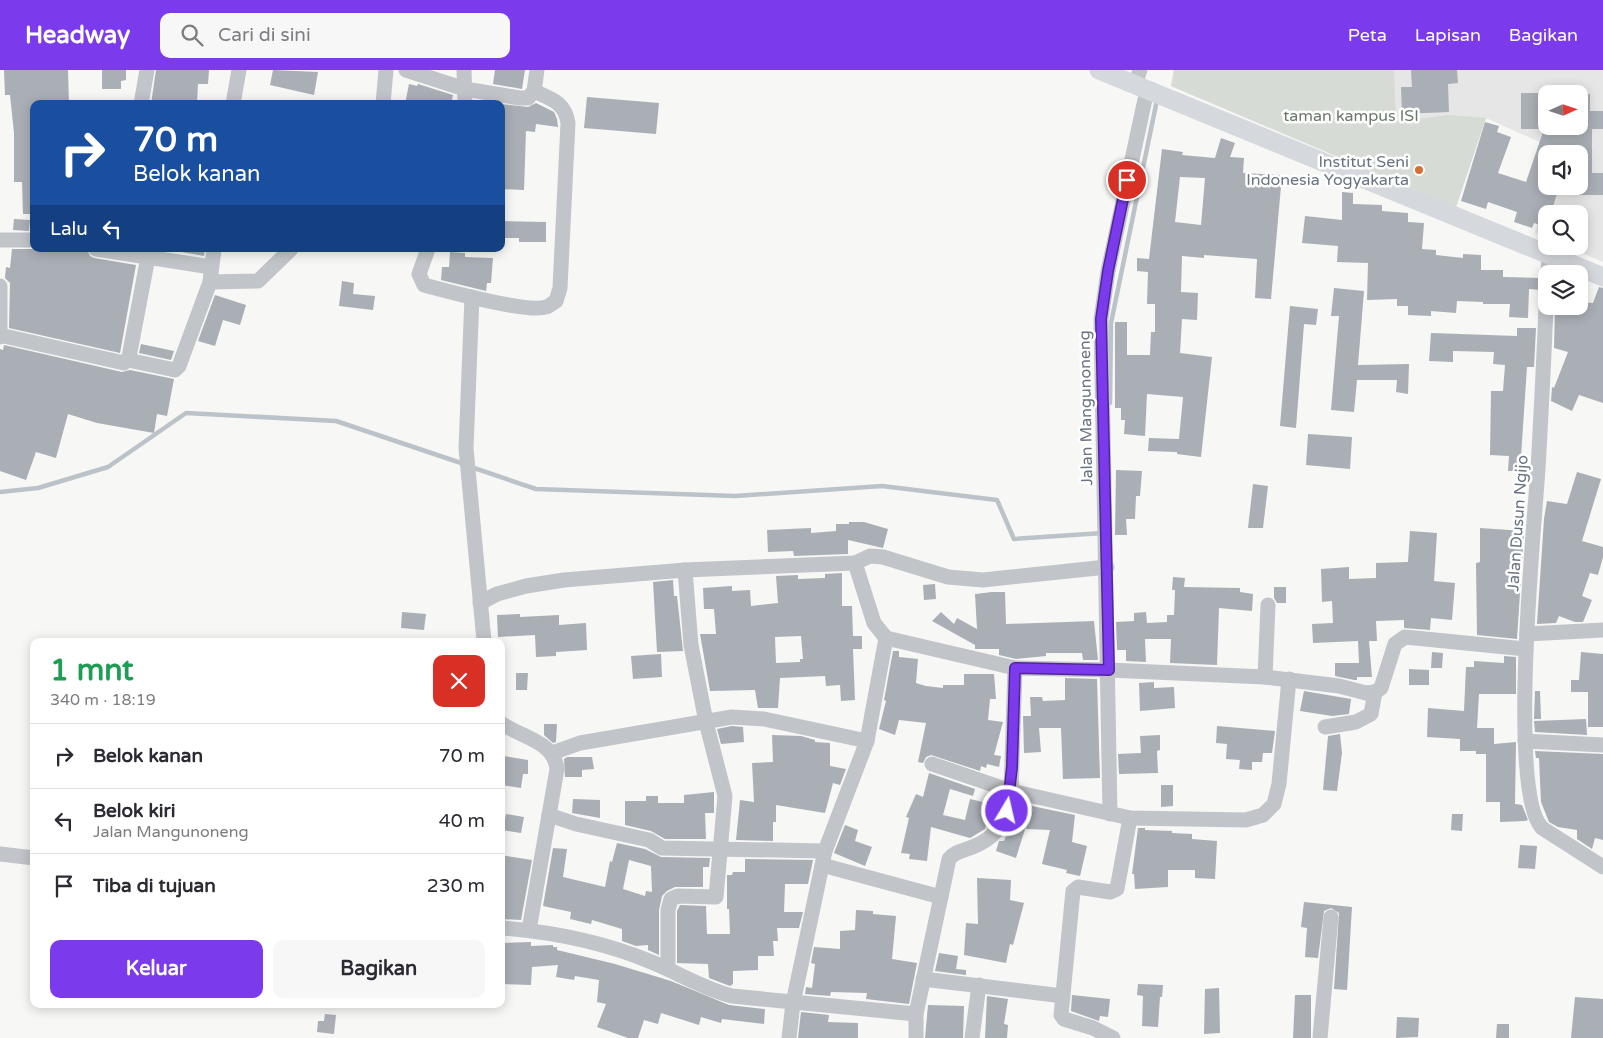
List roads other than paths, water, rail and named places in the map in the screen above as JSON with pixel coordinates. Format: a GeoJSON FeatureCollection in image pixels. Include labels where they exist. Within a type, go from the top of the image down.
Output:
{"type":"FeatureCollection","features":[{"type":"Feature","properties":{"kind":"main road"},"geometry":{"type":"LineString","coordinates":[[1100,70],[1141,82],[1549,265]]}},
{"type":"Feature","properties":{"kind":"main road"},"geometry":{"type":"LineString","coordinates":[[1588,274],[1603,277]]}},
{"type":"Feature","properties":{"kind":"street"},"geometry":{"type":"LineString","coordinates":[[142,100],[147,70]]}},
{"type":"Feature","properties":{"kind":"street"},"geometry":{"type":"LineString","coordinates":[[234,100],[239,70]]}},
{"type":"Feature","properties":{"kind":"street"},"geometry":{"type":"LineString","coordinates":[[383,100],[386,70]]}},
{"type":"Feature","properties":{"kind":"street"},"geometry":{"type":"LineString","coordinates":[[406,70],[465,96],[520,98],[528,98],[534,91],[537,70]]}},
{"type":"Feature","properties":{"kind":"street"},"geometry":{"type":"LineString","coordinates":[[464,70],[465,96]]}},
{"type":"Feature","properties":{"kind":"street","name":"Jalan Mangunoneng"},"geometry":{"type":"LineString","coordinates":[[1110,814],[1109,670],[1101,319],[1141,82]]}},
{"type":"Feature","properties":{"kind":"street"},"geometry":{"type":"LineString","coordinates":[[427,252],[419,274],[424,285],[472,297],[535,309],[546,307],[556,301],[560,288],[568,122],[563,106],[557,101],[534,91]]}},
{"type":"Feature","properties":{"kind":"street"},"geometry":{"type":"LineString","coordinates":[[0,240],[30,240]]}},
{"type":"Feature","properties":{"kind":"street"},"geometry":{"type":"LineString","coordinates":[[127,252],[210,274],[258,281],[287,252]]}},
{"type":"Feature","properties":{"kind":"street"},"geometry":{"type":"LineString","coordinates":[[0,286],[0,336],[117,363],[128,360],[176,369],[182,358],[210,274],[214,252]]}},
{"type":"Feature","properties":{"kind":"street"},"geometry":{"type":"LineString","coordinates":[[128,360],[148,257]]}},
{"type":"Feature","properties":{"kind":"street"},"geometry":{"type":"LineString","coordinates":[[472,297],[466,448],[484,638]]}},
{"type":"Feature","properties":{"kind":"street","name":"Jalan Dusun Ngijo"},"geometry":{"type":"LineString","coordinates":[[1545,315],[1526,642],[1525,742],[1532,808],[1536,822],[1542,828],[1603,867]]}},
{"type":"Feature","properties":{"kind":"street"},"geometry":{"type":"LineString","coordinates":[[480,603],[504,592],[555,581],[685,570],[856,563],[870,556],[883,557],[948,577],[983,580],[1107,567]]}},
{"type":"Feature","properties":{"kind":"street"},"geometry":{"type":"LineString","coordinates":[[856,563],[871,615],[879,631],[886,638],[1015,668],[1265,677],[1289,679],[1366,693],[1375,692],[1381,688],[1395,644],[1405,637],[1526,642],[1603,628]]}},
{"type":"Feature","properties":{"kind":"street"},"geometry":{"type":"LineString","coordinates":[[668,969],[669,904],[672,899],[678,896],[716,897],[725,796],[706,722],[691,645],[685,570]]}},
{"type":"Feature","properties":{"kind":"street"},"geometry":{"type":"LineString","coordinates":[[1265,677],[1268,605]]}},
{"type":"Feature","properties":{"kind":"street"},"geometry":{"type":"LineString","coordinates":[[789,1038],[793,1003],[824,858],[867,741],[886,638]]}},
{"type":"Feature","properties":{"kind":"street"},"geometry":{"type":"LineString","coordinates":[[916,1038],[916,1014],[922,979],[949,859],[954,854],[986,841],[996,833],[1007,811],[1011,791],[1015,668]]}},
{"type":"Feature","properties":{"kind":"street"},"geometry":{"type":"LineString","coordinates":[[932,764],[1011,791],[1130,818],[1246,820],[1263,815],[1274,804],[1279,784],[1289,679]]}},
{"type":"Feature","properties":{"kind":"street"},"geometry":{"type":"LineString","coordinates":[[1326,727],[1365,719],[1371,714],[1375,692]]}},
{"type":"Feature","properties":{"kind":"street"},"geometry":{"type":"LineString","coordinates":[[552,753],[580,743],[747,716],[867,741]]}},
{"type":"Feature","properties":{"kind":"street"},"geometry":{"type":"LineString","coordinates":[[505,725],[545,747],[556,758],[557,769],[529,930]]}},
{"type":"Feature","properties":{"kind":"street"},"geometry":{"type":"LineString","coordinates":[[1525,742],[1603,745]]}},
{"type":"Feature","properties":{"kind":"street"},"geometry":{"type":"LineString","coordinates":[[549,815],[576,824],[649,840],[662,848],[721,849],[824,858],[941,897]]}},
{"type":"Feature","properties":{"kind":"street"},"geometry":{"type":"LineString","coordinates":[[1113,1038],[1094,1028],[1062,1018],[1063,996],[1073,891],[1078,887],[1110,892],[1117,889],[1130,818]]}},
{"type":"Feature","properties":{"kind":"street"},"geometry":{"type":"LineString","coordinates":[[0,854],[30,858]]}},
{"type":"Feature","properties":{"kind":"street"},"geometry":{"type":"LineString","coordinates":[[1320,1038],[1331,918]]}},
{"type":"Feature","properties":{"kind":"street"},"geometry":{"type":"LineString","coordinates":[[505,928],[529,930],[604,944],[668,969],[718,992],[793,1003],[916,1014]]}},
{"type":"Feature","properties":{"kind":"street"},"geometry":{"type":"LineString","coordinates":[[922,979],[1063,996]]}},
{"type":"Feature","properties":{"kind":"street"},"geometry":{"type":"LineString","coordinates":[[972,1038],[979,985]]}},
{"type":"Feature","properties":{"kind":"waterway"},"geometry":{"type":"LineString","coordinates":[[1110,403],[1111,323],[1157,100]]}},
{"type":"Feature","properties":{"kind":"waterway"},"geometry":{"type":"LineString","coordinates":[[0,492],[38,488],[108,467],[186,413],[336,421],[464,464]]}},
{"type":"Feature","properties":{"kind":"waterway"},"geometry":{"type":"LineString","coordinates":[[471,467],[536,489],[735,496],[882,486],[997,500],[1014,539],[1103,533]]}},
{"type":"Feature","properties":{"kind":"place","name":"Institut Seni Indonesia Yogyakarta"},"geometry":{"type":"Point","coordinates":[1419,170]}},
{"type":"Feature","properties":{"kind":"park label","name":"taman kampus ISI"},"geometry":{"type":"Point","coordinates":[1351,115]}}]}
